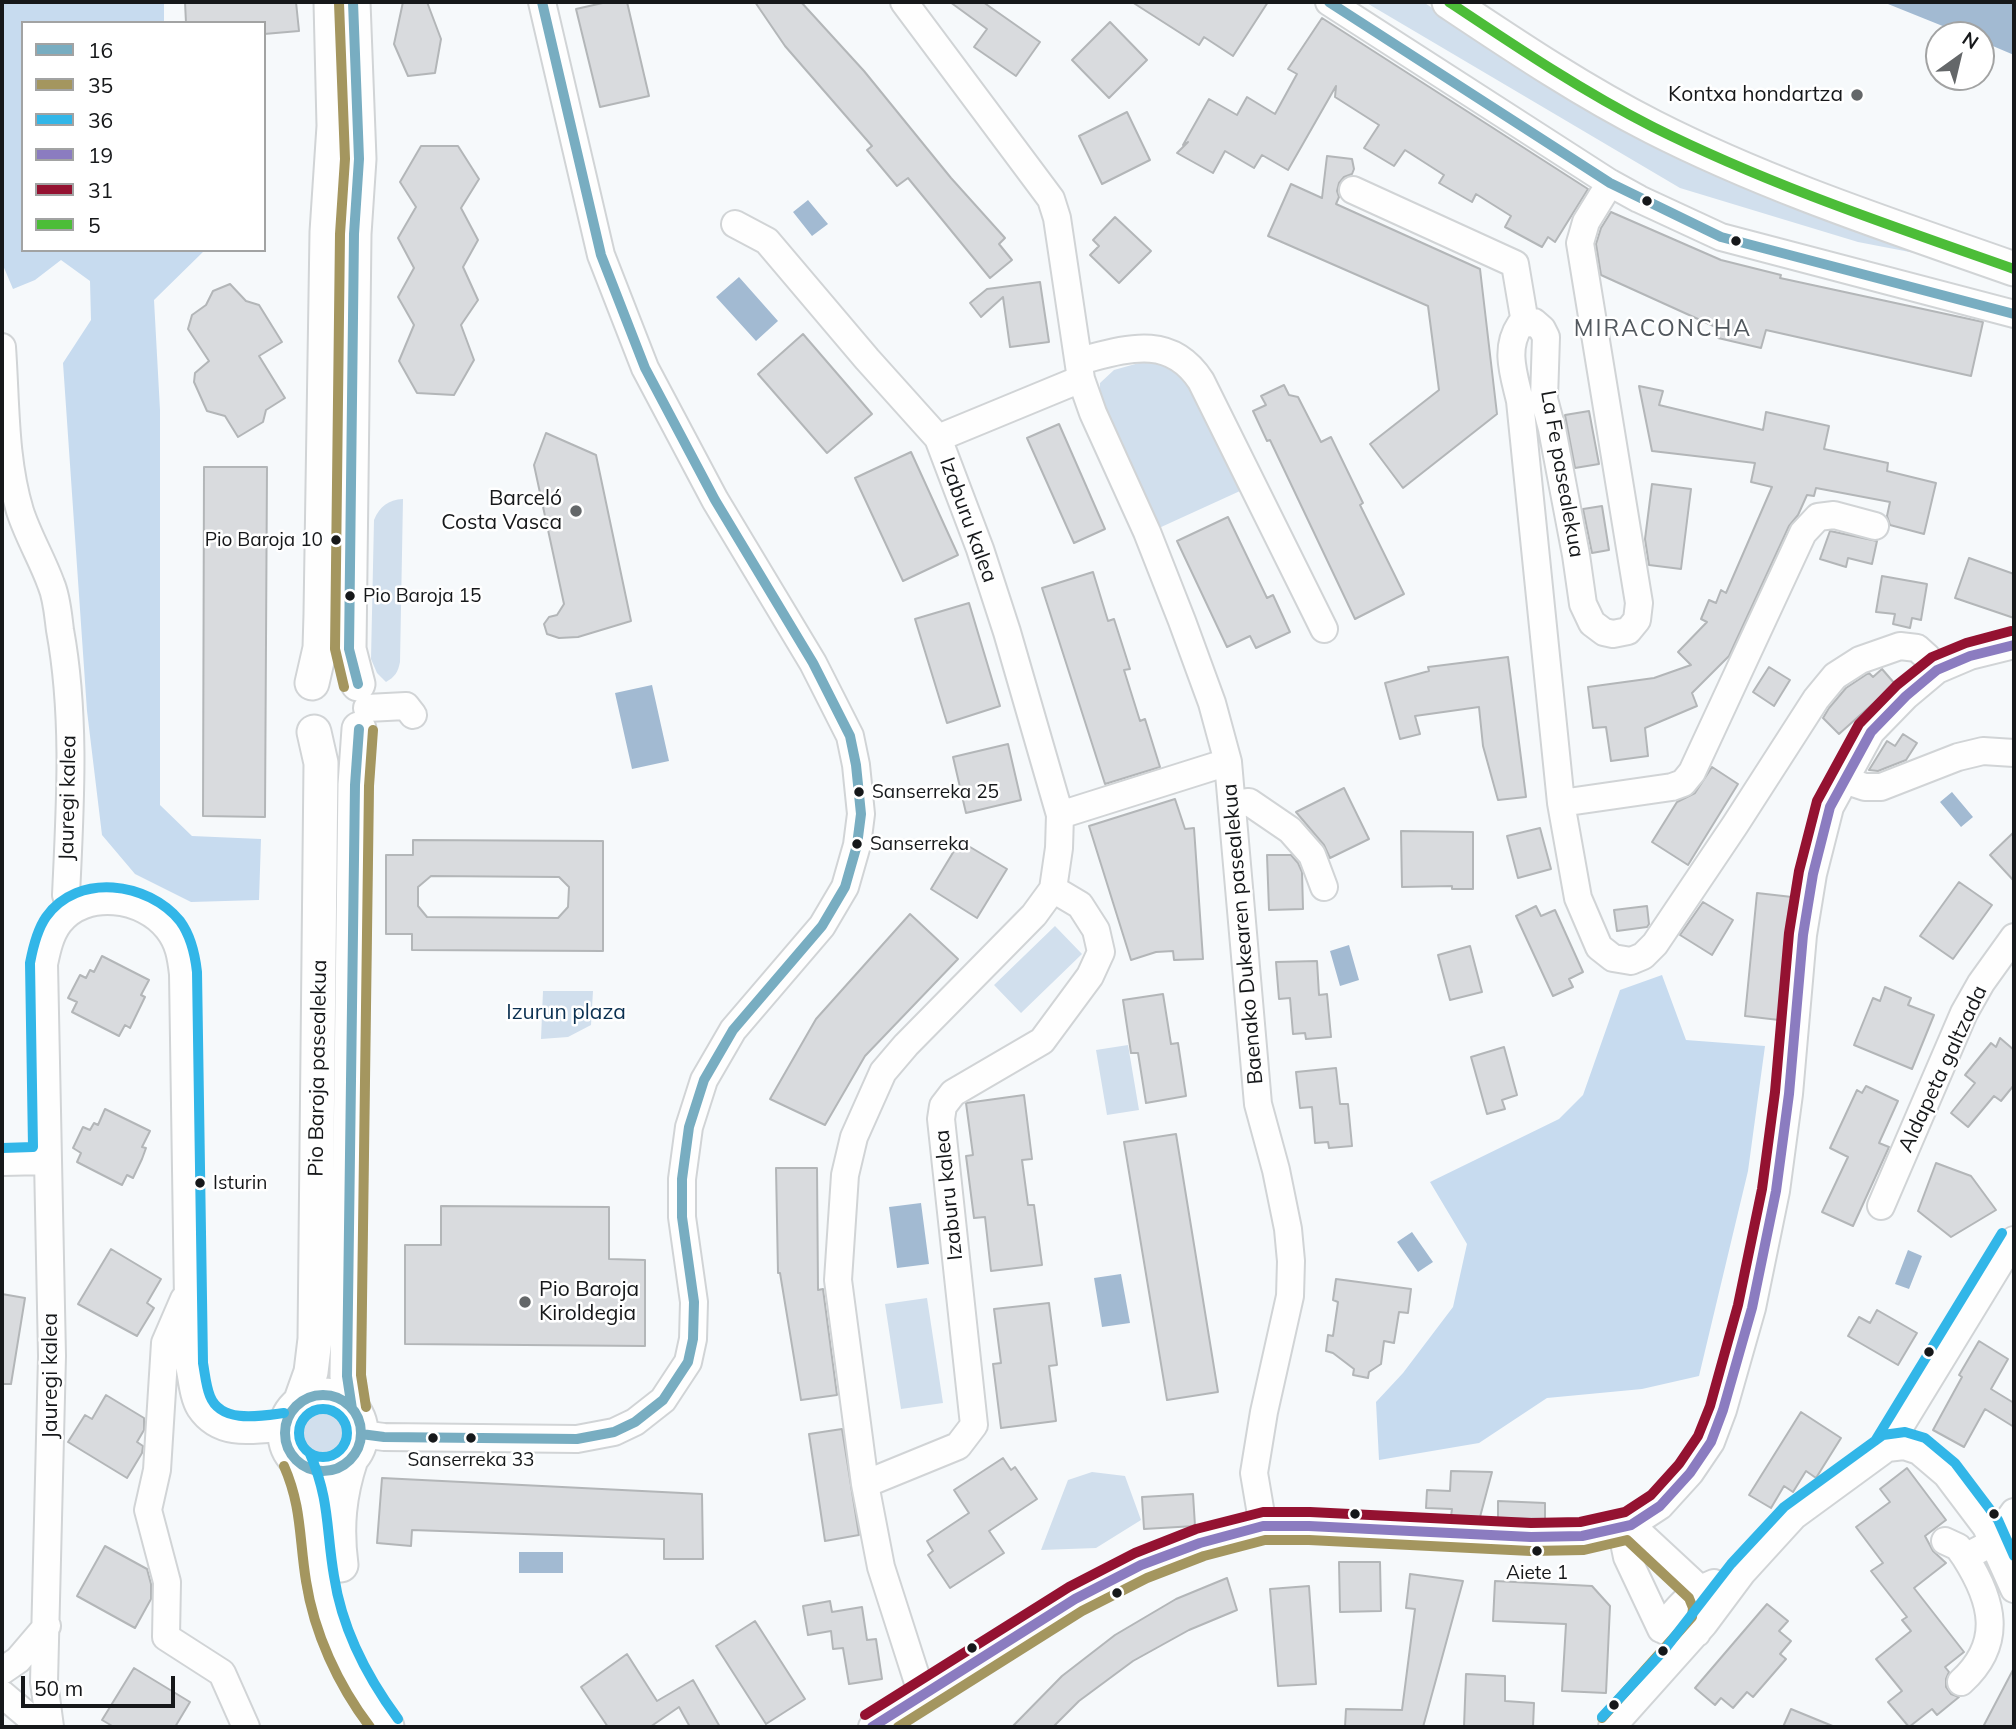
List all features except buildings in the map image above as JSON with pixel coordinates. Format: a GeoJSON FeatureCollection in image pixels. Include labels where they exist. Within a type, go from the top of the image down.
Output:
{"type":"FeatureCollection","features":[{"type":"Feature","properties":{"kind":"main road"},"geometry":{"type":"LineString","coordinates":[[312,683],[320,648],[321,614],[327,232],[334,127],[331,2]]}},
{"type":"Feature","properties":{"kind":"main road","name":"Pio Baroja pasealekua"},"geometry":{"type":"LineString","coordinates":[[353,2],[359,159],[354,234],[349,649],[361,707],[355,785],[347,1376],[355,1434],[339,1502],[338,1526],[342,1581],[355,1634],[377,1682],[407,1727]]}},
{"type":"Feature","properties":{"kind":"main road"},"geometry":{"type":"LineString","coordinates":[[1449,2],[1612,106],[1726,162],[1831,206],[2013,295]]}},
{"type":"Feature","properties":{"kind":"main road"},"geometry":{"type":"LineString","coordinates":[[335,675],[343,676],[361,707],[353,735],[337,740],[314,732],[307,725],[302,708],[306,691],[312,683],[335,675]]}},
{"type":"Feature","properties":{"kind":"main road","name":"Pio Baroja pasealekua"},"geometry":{"type":"LineString","coordinates":[[293,1415],[312,1372],[315,1339],[321,763],[314,732]]}},
{"type":"Feature","properties":{"kind":"main road"},"geometry":{"type":"LineString","coordinates":[[297,1460],[305,1466],[324,1471],[343,1465],[355,1434],[337,1398],[318,1395],[293,1415],[286,1439],[304,1476],[313,1509],[320,1584],[330,1620],[352,1673],[387,1727]]}},
{"type":"Feature","properties":{"kind":"street"},"geometry":{"type":"LineString","coordinates":[[355,1434],[384,1437],[577,1440],[614,1432],[635,1422],[663,1400],[688,1362],[692,1339],[694,1302],[682,1217],[682,1179],[689,1127],[704,1080],[733,1030],[822,926],[845,887],[857,845],[861,814],[850,737],[813,663],[715,500],[645,368],[601,255],[542,2]]}},
{"type":"Feature","properties":{"kind":"street","name":"Baenako Dukearen pasealekua"},"geometry":{"type":"LineString","coordinates":[[904,2],[1051,199],[1057,218],[1080,370],[1093,414],[1147,532],[1182,621],[1212,703],[1228,762],[1258,1104],[1288,1229],[1291,1261],[1290,1296],[1264,1412],[1254,1474],[1263,1526]]}},
{"type":"Feature","properties":{"kind":"street"},"geometry":{"type":"LineString","coordinates":[[1329,2],[1610,183],[1721,237],[1972,303],[1999,300],[2013,295]]}},
{"type":"Feature","properties":{"kind":"street","name":"La Fe pasealekua"},"geometry":{"type":"LineString","coordinates":[[1610,183],[1586,222],[1580,243],[1639,603],[1637,620],[1628,631],[1613,634],[1604,632],[1592,623],[1583,604],[1576,555],[1544,399],[1546,337],[1542,329],[1534,322],[1520,325],[1512,338],[1511,356],[1520,401],[1561,803],[1578,898],[1599,947],[1614,958],[1631,961],[1643,956],[1655,944],[1815,699],[1835,676],[1860,660],[1900,646],[1917,648],[1937,670]]}},
{"type":"Feature","properties":{"kind":"street"},"geometry":{"type":"LineString","coordinates":[[1353,190],[1515,264],[1525,323]]}},
{"type":"Feature","properties":{"kind":"street","name":"Izaburu kalea"},"geometry":{"type":"LineString","coordinates":[[735,224],[767,241],[938,438],[980,549],[1007,632],[1060,815],[1059,848],[1053,889],[1025,925],[906,1045],[883,1072],[853,1137],[845,1175],[838,1280],[865,1484],[881,1567],[922,1695]]}},
{"type":"Feature","properties":{"kind":"street","name":"Jauregi kalea"},"geometry":{"type":"LineString","coordinates":[[2,347],[11,475],[32,543],[52,585],[61,635],[70,768],[66,895],[71,911],[58,924],[49,943],[44,964],[52,1356],[44,1682],[50,1727]]}},
{"type":"Feature","properties":{"kind":"street"},"geometry":{"type":"LineString","coordinates":[[938,438],[1080,370],[1131,349],[1153,348],[1177,355],[1191,365],[1201,381],[1324,629]]}},
{"type":"Feature","properties":{"kind":"street"},"geometry":{"type":"LineString","coordinates":[[1561,803],[1684,783],[1692,772],[1803,533],[1818,517],[1834,515],[1875,526]]}},
{"type":"Feature","properties":{"kind":"street"},"geometry":{"type":"LineString","coordinates":[[872,1727],[1075,1600],[1142,1565],[1200,1543],[1263,1526],[1323,1526],[1531,1537],[1582,1536],[1626,1527],[1660,1506],[1690,1473],[1711,1442],[1723,1410],[1752,1308],[1776,1191],[1789,1094],[1803,935],[1813,874],[1830,807],[1871,732],[1906,696],[1937,670],[1970,656],[2014,645]]}},
{"type":"Feature","properties":{"kind":"street"},"geometry":{"type":"LineString","coordinates":[[361,707],[406,706],[413,715]]}},
{"type":"Feature","properties":{"kind":"street"},"geometry":{"type":"LineString","coordinates":[[1844,780],[1866,787],[1881,787],[1958,757],[1983,751],[2014,753]]}},
{"type":"Feature","properties":{"kind":"street"},"geometry":{"type":"LineString","coordinates":[[1060,815],[1228,762]]}},
{"type":"Feature","properties":{"kind":"street"},"geometry":{"type":"LineString","coordinates":[[1233,804],[1249,802],[1290,830],[1312,855],[1324,887]]}},
{"type":"Feature","properties":{"kind":"street","name":"Izaburu kalea"},"geometry":{"type":"LineString","coordinates":[[865,1484],[958,1446],[974,1424],[941,1119],[943,1106],[953,1093],[1042,1041],[1090,976],[1101,952],[1096,930],[1080,905],[1053,889]]}},
{"type":"Feature","properties":{"kind":"street"},"geometry":{"type":"LineString","coordinates":[[71,911],[100,902],[123,902],[147,910],[167,928],[180,950],[183,974],[189,1365],[198,1406],[213,1422],[234,1431],[293,1415]]}},
{"type":"Feature","properties":{"kind":"street","name":"Aldapeta galtzada"},"geometry":{"type":"LineString","coordinates":[[1881,1206],[1964,1013],[1981,983],[2014,937]]}},
{"type":"Feature","properties":{"kind":"street"},"geometry":{"type":"LineString","coordinates":[[2,1162],[47,1161]]}},
{"type":"Feature","properties":{"kind":"street"},"geometry":{"type":"LineString","coordinates":[[1612,1727],[1700,1629],[1742,1573],[1794,1516],[1887,1448],[2014,1240]]}},
{"type":"Feature","properties":{"kind":"street"},"geometry":{"type":"LineString","coordinates":[[188,1291],[165,1343],[156,1470],[148,1510],[167,1582],[166,1637],[222,1673],[246,1727]]}},
{"type":"Feature","properties":{"kind":"street"},"geometry":{"type":"LineString","coordinates":[[1887,1448],[1904,1446],[1919,1451],[1946,1474],[1986,1527],[2014,1589]]}},
{"type":"Feature","properties":{"kind":"street"},"geometry":{"type":"LineString","coordinates":[[1660,1506],[1658,1532],[1664,1557]]}},
{"type":"Feature","properties":{"kind":"street"},"geometry":{"type":"LineString","coordinates":[[1961,1682],[1976,1669],[1988,1647],[1990,1615],[1981,1582],[1955,1549],[1992,1543],[2014,1512]]}},
{"type":"Feature","properties":{"kind":"street"},"geometry":{"type":"LineString","coordinates":[[1626,1527],[1700,1588],[1706,1599],[1708,1612],[1700,1629],[1688,1636],[1674,1635],[1661,1629]]}},
{"type":"Feature","properties":{"kind":"street"},"geometry":{"type":"LineString","coordinates":[[1626,1527],[1627,1558],[1661,1629],[1659,1653],[1648,1686]]}},
{"type":"Feature","properties":{"kind":"street"},"geometry":{"type":"LineString","coordinates":[[1582,1536],[1611,1555],[1639,1585]]}},
{"type":"Feature","properties":{"kind":"street"},"geometry":{"type":"LineString","coordinates":[[1661,1629],[1684,1601],[1700,1588],[1742,1573]]}},
{"type":"Feature","properties":{"kind":"street"},"geometry":{"type":"LineString","coordinates":[[2,1671],[18,1660],[47,1626]]}},
{"type":"Feature","properties":{"kind":"street"},"geometry":{"type":"LineString","coordinates":[[2,1694],[41,1727]]}},
{"type":"Feature","properties":{"kind":"green space"},"geometry":{"type":"Polygon","coordinates":[[[1365,2],[1423,2],[1744,182],[1920,254],[1858,242],[1680,188],[1365,2]]]}},
{"type":"Feature","properties":{"kind":"green space"},"geometry":{"type":"Polygon","coordinates":[[[1146,361],[1171,368],[1183,377],[1240,491],[1159,528],[1100,396],[1100,383],[1114,370],[1146,361]]]}},
{"type":"Feature","properties":{"kind":"green space"},"geometry":{"type":"Polygon","coordinates":[[[403,499],[400,662],[396,674],[386,682],[377,673],[371,659],[374,520],[385,505],[403,499]]]}},
{"type":"Feature","properties":{"kind":"green space"},"geometry":{"type":"Polygon","coordinates":[[[1055,926],[1082,954],[1021,1013],[994,985],[1055,926]]]}},
{"type":"Feature","properties":{"kind":"green space","name":"Izurun plaza"},"geometry":{"type":"Polygon","coordinates":[[[543,991],[593,991],[591,1025],[568,1037],[541,1039],[543,991]]]}},
{"type":"Feature","properties":{"kind":"green space"},"geometry":{"type":"Polygon","coordinates":[[[1128,1045],[1139,1110],[1107,1115],[1096,1050],[1128,1045]]]}},
{"type":"Feature","properties":{"kind":"green space"},"geometry":{"type":"Polygon","coordinates":[[[927,1298],[943,1403],[901,1409],[885,1304],[927,1298]]]}},
{"type":"Feature","properties":{"kind":"green space"},"geometry":{"type":"Polygon","coordinates":[[[324,1408],[341,1415],[348,1432],[341,1449],[324,1456],[307,1449],[300,1432],[307,1415],[324,1408]]]}},
{"type":"Feature","properties":{"kind":"green space"},"geometry":{"type":"Polygon","coordinates":[[[1092,1472],[1125,1476],[1141,1520],[1096,1548],[1041,1550],[1068,1480],[1092,1472]]]}},
{"type":"Feature","properties":{"kind":"shaded area"},"geometry":{"type":"Polygon","coordinates":[[[2,2],[164,2],[164,21],[21,21],[21,252],[203,252],[154,300],[160,410],[160,805],[192,836],[261,839],[259,900],[191,902],[135,874],[102,835],[87,711],[63,363],[91,320],[90,281],[61,260],[35,280],[13,289],[2,263],[2,2]]]}},
{"type":"Feature","properties":{"kind":"shaded area"},"geometry":{"type":"Polygon","coordinates":[[[1883,2],[2014,2],[2014,55],[1995,47],[1995,21],[1930,21],[1883,2]]]}},
{"type":"Feature","properties":{"kind":"shaded area"},"geometry":{"type":"Polygon","coordinates":[[[808,200],[828,224],[812,236],[793,212],[808,200]]]}},
{"type":"Feature","properties":{"kind":"shaded area"},"geometry":{"type":"Polygon","coordinates":[[[739,277],[778,321],[756,341],[716,297],[739,277]]]}},
{"type":"Feature","properties":{"kind":"shaded area"},"geometry":{"type":"Polygon","coordinates":[[[652,685],[669,761],[632,769],[615,693],[652,685]]]}},
{"type":"Feature","properties":{"kind":"shaded area"},"geometry":{"type":"Polygon","coordinates":[[[1952,792],[1973,817],[1961,827],[1940,802],[1952,792]]]}},
{"type":"Feature","properties":{"kind":"shaded area"},"geometry":{"type":"Polygon","coordinates":[[[1349,945],[1359,980],[1340,986],[1330,951],[1349,945]]]}},
{"type":"Feature","properties":{"kind":"shaded area"},"geometry":{"type":"Polygon","coordinates":[[[1662,975],[1686,1040],[1765,1046],[1748,1171],[1699,1376],[1642,1389],[1547,1398],[1479,1443],[1379,1460],[1376,1402],[1403,1373],[1453,1307],[1467,1244],[1430,1182],[1559,1119],[1583,1095],[1620,990],[1662,975]]]}},
{"type":"Feature","properties":{"kind":"shaded area"},"geometry":{"type":"Polygon","coordinates":[[[921,1203],[929,1264],[897,1268],[889,1207],[921,1203]]]}},
{"type":"Feature","properties":{"kind":"shaded area"},"geometry":{"type":"Polygon","coordinates":[[[1412,1232],[1433,1262],[1418,1272],[1397,1242],[1412,1232]]]}},
{"type":"Feature","properties":{"kind":"shaded area"},"geometry":{"type":"Polygon","coordinates":[[[1908,1250],[1922,1256],[1909,1289],[1895,1284],[1908,1250]]]}},
{"type":"Feature","properties":{"kind":"shaded area"},"geometry":{"type":"Polygon","coordinates":[[[1121,1274],[1130,1323],[1102,1327],[1094,1278],[1121,1274]]]}},
{"type":"Feature","properties":{"kind":"shaded area"},"geometry":{"type":"Polygon","coordinates":[[[519,1552],[563,1552],[563,1573],[519,1573],[519,1552]]]}},
{"type":"Feature","properties":{"kind":"transit line","name":"16"},"geometry":{"type":"LineString","coordinates":[[353,2],[359,159],[354,234],[349,649],[358,684]]}},
{"type":"Feature","properties":{"kind":"transit line","name":"16"},"geometry":{"type":"LineString","coordinates":[[361,1434],[384,1437],[577,1439],[614,1432],[635,1422],[663,1400],[688,1362],[693,1339],[694,1302],[682,1217],[682,1179],[689,1127],[704,1080],[733,1030],[822,926],[845,887],[857,845],[861,814],[850,736],[813,663],[715,500],[645,368],[601,255],[542,2]]}},
{"type":"Feature","properties":{"kind":"transit line","name":"16"},"geometry":{"type":"LineString","coordinates":[[1329,2],[1610,183],[1721,237],[2014,314]]}},
{"type":"Feature","properties":{"kind":"transit line","name":"5"},"geometry":{"type":"LineString","coordinates":[[1449,2],[1600,98],[1697,148],[1831,204],[2014,269]]}},
{"type":"Feature","properties":{"kind":"transit line","name":"35"},"geometry":{"type":"LineString","coordinates":[[339,3],[345,159],[340,234],[335,649],[344,687]]}},
{"type":"Feature","properties":{"kind":"transit line","name":"31"},"geometry":{"type":"LineString","coordinates":[[865,1715],[1069,1587],[1135,1553],[1196,1529],[1263,1512],[1531,1523],[1580,1522],[1625,1512],[1651,1495],[1679,1464],[1698,1436],[1710,1406],[1738,1305],[1762,1189],[1775,1092],[1789,933],[1799,871],[1817,801],[1859,724],[1897,685],[1932,657],[1966,643],[2011,631]]}},
{"type":"Feature","properties":{"kind":"transit line","name":"19"},"geometry":{"type":"LineString","coordinates":[[872,1727],[1075,1599],[1141,1565],[1200,1543],[1263,1526],[1531,1537],[1582,1536],[1631,1525],[1660,1506],[1690,1473],[1711,1442],[1723,1410],[1752,1308],[1776,1191],[1789,1094],[1803,935],[1813,874],[1830,807],[1871,732],[1906,696],[1937,670],[1970,656],[2014,645]]}},
{"type":"Feature","properties":{"kind":"transit line","name":"16"},"geometry":{"type":"LineString","coordinates":[[352,1409],[347,1376],[355,785],[359,729]]}},
{"type":"Feature","properties":{"kind":"transit line","name":"35"},"geometry":{"type":"LineString","coordinates":[[366,1407],[361,1375],[369,786],[373,730]]}},
{"type":"Feature","properties":{"kind":"transit line","name":"36"},"geometry":{"type":"LineString","coordinates":[[2,1148],[33,1147],[30,963],[38,933],[46,917],[60,903],[76,893],[94,888],[132,891],[166,908],[180,921],[187,933],[197,972],[203,1363],[208,1388],[215,1405],[232,1414],[253,1416],[284,1413]]}},
{"type":"Feature","properties":{"kind":"transit line","name":"36"},"geometry":{"type":"LineString","coordinates":[[1875,1441],[2002,1233]]}},
{"type":"Feature","properties":{"kind":"transit line","name":"16"},"geometry":{"type":"LineString","coordinates":[[323,1395],[337,1398],[350,1406],[358,1419],[361,1433],[358,1447],[350,1460],[337,1468],[323,1471],[309,1468],[296,1460],[288,1447],[285,1433],[288,1419],[296,1406],[309,1398],[323,1395]]}},
{"type":"Feature","properties":{"kind":"transit line","name":"36"},"geometry":{"type":"LineString","coordinates":[[323,1409],[340,1416],[347,1433],[340,1450],[323,1457],[306,1450],[299,1433],[306,1416],[323,1409]]}},
{"type":"Feature","properties":{"kind":"transit line","name":"36"},"geometry":{"type":"LineString","coordinates":[[1602,1717],[1665,1649],[1731,1564],[1784,1507],[1883,1435],[1905,1432],[1925,1438],[1955,1463],[1998,1520],[2014,1556]]}},
{"type":"Feature","properties":{"kind":"transit line","name":"36"},"geometry":{"type":"LineString","coordinates":[[310,1454],[321,1486],[334,1576],[343,1615],[357,1652],[398,1719]]}},
{"type":"Feature","properties":{"kind":"transit line","name":"35"},"geometry":{"type":"LineString","coordinates":[[284,1466],[297,1509],[306,1581],[321,1639],[348,1694],[370,1727]]}},
{"type":"Feature","properties":{"kind":"transit line","name":"35"},"geometry":{"type":"LineString","coordinates":[[898,1727],[1082,1611],[1147,1578],[1204,1556],[1265,1540],[1531,1551],[1584,1550],[1627,1540],[1689,1598],[1693,1608],[1692,1617],[1602,1718]]}},
{"type":"Feature","properties":{"kind":"place","name":"Kontxa hondartza"},"geometry":{"type":"Point","coordinates":[1857,95]}},
{"type":"Feature","properties":{"kind":"place","name":"Barceló Costa Vasca"},"geometry":{"type":"Point","coordinates":[576,511]}},
{"type":"Feature","properties":{"kind":"place","name":"Pio Baroja 10"},"geometry":{"type":"Point","coordinates":[336,540]}},
{"type":"Feature","properties":{"kind":"place","name":"Pio Baroja 15"},"geometry":{"type":"Point","coordinates":[350,596]}},
{"type":"Feature","properties":{"kind":"place","name":"Sanserreka 25"},"geometry":{"type":"Point","coordinates":[859,792]}},
{"type":"Feature","properties":{"kind":"place","name":"Sanserreka"},"geometry":{"type":"Point","coordinates":[857,844]}},
{"type":"Feature","properties":{"kind":"place","name":"Isturin"},"geometry":{"type":"Point","coordinates":[200,1183]}},
{"type":"Feature","properties":{"kind":"place","name":"Pio Baroja Kiroldegia"},"geometry":{"type":"Point","coordinates":[525,1302]}},
{"type":"Feature","properties":{"kind":"place","name":"Sanserreka 33"},"geometry":{"type":"Point","coordinates":[471,1438]}},
{"type":"Feature","properties":{"kind":"place","name":"Aiete 1"},"geometry":{"type":"Point","coordinates":[1537,1551]}},
{"type":"Feature","properties":{"kind":"district","name":"MIRACONCHA"},"geometry":{"type":"Point","coordinates":[1663,329]}}]}
